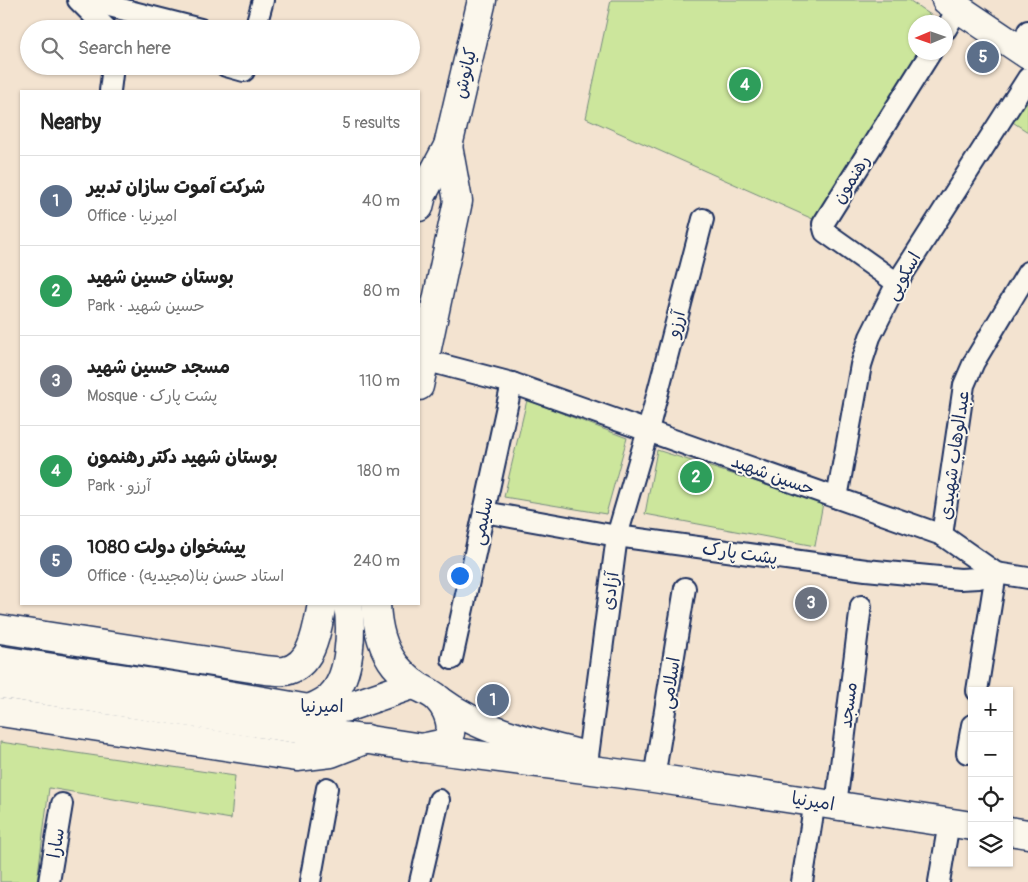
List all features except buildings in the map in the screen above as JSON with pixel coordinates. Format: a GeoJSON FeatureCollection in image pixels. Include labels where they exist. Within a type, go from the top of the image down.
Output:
{"type":"FeatureCollection","features":[{"type":"Feature","properties":{"kind":"main road","name":"کیانوش"},"geometry":{"type":"LineString","coordinates":[[448,146],[477,1]]}},
{"type":"Feature","properties":{"kind":"main road"},"geometry":{"type":"LineString","coordinates":[[950,12],[1026,46]]}},
{"type":"Feature","properties":{"kind":"main road"},"geometry":{"type":"LineString","coordinates":[[420,203],[422,195],[448,146]]}},
{"type":"Feature","properties":{"kind":"main road"},"geometry":{"type":"LineString","coordinates":[[421,373],[458,201],[448,146]]}},
{"type":"Feature","properties":{"kind":"main road"},"geometry":{"type":"LineString","coordinates":[[0,629],[265,670],[285,671],[300,665],[311,649],[322,605]]}},
{"type":"Feature","properties":{"kind":"main road"},"geometry":{"type":"LineString","coordinates":[[309,709],[321,704],[333,694],[343,677],[348,658],[350,614],[348,605]]}},
{"type":"Feature","properties":{"kind":"main road"},"geometry":{"type":"LineString","coordinates":[[376,605],[381,642],[395,665],[415,684]]}},
{"type":"Feature","properties":{"kind":"main road","name":"امیرنیا"},"geometry":{"type":"LineString","coordinates":[[0,660],[193,689],[309,709],[348,707],[415,684],[453,710],[494,728],[654,778]]}},
{"type":"Feature","properties":{"kind":"main road","name":"امیرنیا"},"geometry":{"type":"LineString","coordinates":[[0,684],[369,738],[422,748],[654,778],[961,824]]}},
{"type":"Feature","properties":{"kind":"main road"},"geometry":{"type":"LineString","coordinates":[[422,748],[439,744],[445,741],[450,734],[451,725],[448,715],[439,700]]}},
{"type":"Feature","properties":{"kind":"main road"},"geometry":{"type":"LineString","coordinates":[[0,712],[297,757],[331,753],[369,738]]}},
{"type":"Feature","properties":{"kind":"main road"},"geometry":{"type":"LineString","coordinates":[[1013,832],[1028,834]]}},
{"type":"Feature","properties":{"kind":"street"},"geometry":{"type":"LineString","coordinates":[[78,0],[98,20]]}},
{"type":"Feature","properties":{"kind":"street"},"geometry":{"type":"LineString","coordinates":[[86,0],[165,20]]}},
{"type":"Feature","properties":{"kind":"street"},"geometry":{"type":"LineString","coordinates":[[257,20],[263,0]]}},
{"type":"Feature","properties":{"kind":"street","name":"رهنمون"},"geometry":{"type":"LineString","coordinates":[[897,283],[825,232],[823,228],[828,216],[926,60]]}},
{"type":"Feature","properties":{"kind":"street"},"geometry":{"type":"LineString","coordinates":[[110,90],[112,75]]}},
{"type":"Feature","properties":{"kind":"street","name":"اسکویی"},"geometry":{"type":"LineString","coordinates":[[837,498],[861,364],[870,337],[897,283],[1028,78]]}},
{"type":"Feature","properties":{"kind":"street","name":"آرزو"},"geometry":{"type":"LineString","coordinates":[[648,430],[703,218]]}},
{"type":"Feature","properties":{"kind":"street","name":"عبدالوهاب شهیدی"},"geometry":{"type":"LineString","coordinates":[[942,535],[961,396],[965,380],[1028,272]]}},
{"type":"Feature","properties":{"kind":"street","name":"حسین شهید"},"geometry":{"type":"LineString","coordinates":[[421,373],[512,383],[942,535],[996,573],[1028,578]]}},
{"type":"Feature","properties":{"kind":"street","name":"سلیمی"},"geometry":{"type":"LineString","coordinates":[[452,659],[512,383]]}},
{"type":"Feature","properties":{"kind":"street","name":"آزادی"},"geometry":{"type":"LineString","coordinates":[[588,756],[617,536],[648,430]]}},
{"type":"Feature","properties":{"kind":"street","name":"پشت پارک"},"geometry":{"type":"LineString","coordinates":[[484,512],[617,536],[849,567],[951,578],[979,578],[996,573]]}},
{"type":"Feature","properties":{"kind":"street"},"geometry":{"type":"LineString","coordinates":[[978,687],[996,573]]}},
{"type":"Feature","properties":{"kind":"street","name":"اسلامی"},"geometry":{"type":"LineString","coordinates":[[654,778],[685,588]]}},
{"type":"Feature","properties":{"kind":"street","name":"مسجد"},"geometry":{"type":"LineString","coordinates":[[802,882],[825,803],[861,606]]}},
{"type":"Feature","properties":{"kind":"street"},"geometry":{"type":"LineString","coordinates":[[967,753],[971,732]]}},
{"type":"Feature","properties":{"kind":"street"},"geometry":{"type":"LineString","coordinates":[[310,882],[327,788]]}},
{"type":"Feature","properties":{"kind":"street"},"geometry":{"type":"LineString","coordinates":[[420,882],[439,800]]}},
{"type":"Feature","properties":{"kind":"street","name":"سارا"},"geometry":{"type":"LineString","coordinates":[[49,882],[62,804]]}},
{"type":"Feature","properties":{"kind":"street"},"geometry":{"type":"LineString","coordinates":[[939,882],[961,824]]}},
{"type":"Feature","properties":{"kind":"green space"},"geometry":{"type":"Polygon","coordinates":[[[611,0],[909,0],[931,15],[908,15],[908,60],[914,60],[815,220],[586,118],[611,0]]]}},
{"type":"Feature","properties":{"kind":"green space"},"geometry":{"type":"Polygon","coordinates":[[[1028,94],[1028,132],[1011,121],[1028,94]]]}},
{"type":"Feature","properties":{"kind":"green space"},"geometry":{"type":"Polygon","coordinates":[[[527,400],[627,438],[606,514],[504,497],[527,400]]]}},
{"type":"Feature","properties":{"kind":"green space"},"geometry":{"type":"Polygon","coordinates":[[[657,450],[823,503],[815,546],[645,514],[657,450]]]}},
{"type":"Feature","properties":{"kind":"green space"},"geometry":{"type":"Polygon","coordinates":[[[0,742],[235,776],[231,819],[49,788],[37,882],[0,882],[0,742]]]}},
{"type":"Feature","properties":{"kind":"place","name":"پیشخوان دولت 1080"},"geometry":{"type":"Point","coordinates":[983,57]}},
{"type":"Feature","properties":{"kind":"place","name":"بوستان شهید دکتر رهنمون"},"geometry":{"type":"Point","coordinates":[745,85]}},
{"type":"Feature","properties":{"kind":"place","name":"بوستان حسین شهید"},"geometry":{"type":"Point","coordinates":[696,477]}},
{"type":"Feature","properties":{"kind":"place","name":"مسجد حسین شهید"},"geometry":{"type":"Point","coordinates":[811,603]}},
{"type":"Feature","properties":{"kind":"place","name":"شرکت آموت سازان تدبیر"},"geometry":{"type":"Point","coordinates":[493,700]}}]}
